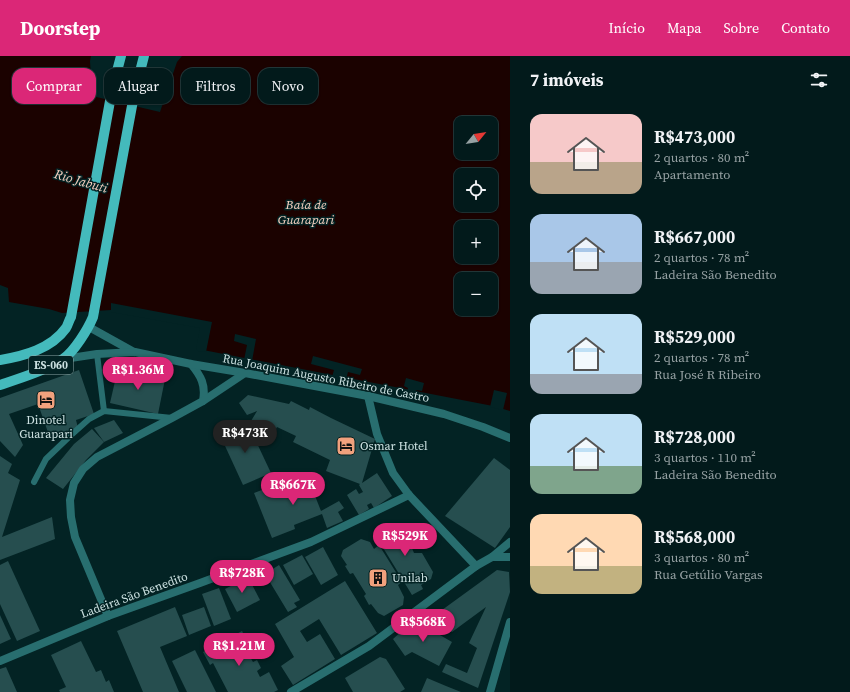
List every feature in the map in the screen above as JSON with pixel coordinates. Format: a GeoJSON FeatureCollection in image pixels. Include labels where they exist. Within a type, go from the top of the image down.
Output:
{"type":"FeatureCollection","features":[{"type":"Feature","properties":{"kind":"main road","name":"ES-060"},"geometry":{"type":"LineString","coordinates":[[0,360],[18,357],[42,348],[56,338],[66,328],[71,317],[112,90],[121,56]]}},
{"type":"Feature","properties":{"kind":"main road","name":"ES-060"},"geometry":{"type":"LineString","coordinates":[[0,385],[40,371],[64,358],[89,327],[93,317],[134,95],[144,56]]}},
{"type":"Feature","properties":{"kind":"street","name":"Rua Joaquim Augusto Ribeiro de Castro"},"geometry":{"type":"LineString","coordinates":[[89,327],[135,352]]}},
{"type":"Feature","properties":{"kind":"street","name":"Rua Joaquim Augusto Ribeiro de Castro"},"geometry":{"type":"LineString","coordinates":[[64,358],[97,354],[135,352],[191,364],[245,372],[368,396],[444,414],[510,438]]}},
{"type":"Feature","properties":{"kind":"street"},"geometry":{"type":"LineString","coordinates":[[191,364],[204,386],[205,393],[203,401]]}},
{"type":"Feature","properties":{"kind":"street"},"geometry":{"type":"LineString","coordinates":[[108,616],[75,537],[71,517],[70,500],[74,483],[83,469],[97,457],[203,401],[245,372]]}},
{"type":"Feature","properties":{"kind":"street"},"geometry":{"type":"LineString","coordinates":[[368,396],[377,434],[393,473],[409,495],[476,566]]}},
{"type":"Feature","properties":{"kind":"street","name":"Ladeira São Benedito"},"geometry":{"type":"LineString","coordinates":[[0,662],[108,616],[310,542],[409,495]]}},
{"type":"Feature","properties":{"kind":"street"},"geometry":{"type":"LineString","coordinates":[[291,692],[369,646],[476,566],[492,557],[510,542]]}},
{"type":"Feature","properties":{"kind":"street"},"geometry":{"type":"LineString","coordinates":[[492,557],[510,557]]}},
{"type":"Feature","properties":{"kind":"street"},"geometry":{"type":"LineString","coordinates":[[490,692],[510,622]]}},
{"type":"Feature","properties":{"kind":"lane"},"geometry":{"type":"LineString","coordinates":[[97,354],[104,411]]}},
{"type":"Feature","properties":{"kind":"lane"},"geometry":{"type":"LineString","coordinates":[[34,482],[46,459],[89,419],[104,411],[172,418]]}},
{"type":"Feature","properties":{"kind":"water","name":"Baía de Guarapari"},"geometry":{"type":"Polygon","coordinates":[[[0,56],[91,56],[90,68],[12,68],[12,104],[96,104],[96,97],[104,99],[104,104],[126,104],[160,112],[163,104],[173,104],[173,74],[177,62],[182,56],[510,56],[510,411],[493,406],[198,349],[202,326],[111,310],[62,313],[49,309],[9,302],[8,288],[0,285],[0,56]]]}},
{"type":"Feature","properties":{"kind":"pier"},"geometry":{"type":"Polygon","coordinates":[[[111,303],[212,322],[206,352],[198,351],[196,349],[200,328],[111,312],[111,303]]]}},
{"type":"Feature","properties":{"kind":"pier"},"geometry":{"type":"Polygon","coordinates":[[[235,334],[256,339],[252,361],[244,360],[247,345],[234,341],[235,334]]]}},
{"type":"Feature","properties":{"kind":"pier"},"geometry":{"type":"Polygon","coordinates":[[[313,356],[362,369],[360,375],[348,372],[346,380],[332,377],[334,370],[311,364],[313,356]]]}},
{"type":"Feature","properties":{"kind":"pier"},"geometry":{"type":"Polygon","coordinates":[[[406,378],[424,383],[422,391],[416,390],[415,393],[407,392],[408,388],[404,386],[406,378]]]}},
{"type":"Feature","properties":{"kind":"pier"},"geometry":{"type":"Polygon","coordinates":[[[494,390],[507,393],[503,410],[490,407],[494,390]]]}},
{"type":"Feature","properties":{"kind":"building"},"geometry":{"type":"Polygon","coordinates":[[[118,368],[165,379],[158,414],[110,403],[118,368]]]}},
{"type":"Feature","properties":{"kind":"building","name":"Dinotel Guarapari"},"geometry":{"type":"Polygon","coordinates":[[[79,370],[94,414],[76,420],[78,428],[50,438],[38,404],[9,414],[23,445],[15,457],[0,441],[0,398],[79,370]]]}},
{"type":"Feature","properties":{"kind":"building"},"geometry":{"type":"Polygon","coordinates":[[[248,395],[289,404],[291,401],[309,410],[310,407],[375,439],[362,483],[377,473],[392,496],[374,508],[371,503],[367,505],[369,509],[359,515],[347,495],[356,489],[359,494],[363,492],[359,485],[360,484],[326,471],[330,460],[293,442],[296,436],[277,427],[268,444],[259,441],[265,428],[251,421],[257,411],[247,415],[239,403],[248,395]]]}},
{"type":"Feature","properties":{"kind":"building"},"geometry":{"type":"Polygon","coordinates":[[[114,420],[123,433],[104,442],[94,428],[114,420]]]}},
{"type":"Feature","properties":{"kind":"building"},"geometry":{"type":"Polygon","coordinates":[[[247,422],[271,473],[243,485],[220,435],[247,422]]]}},
{"type":"Feature","properties":{"kind":"building"},"geometry":{"type":"Polygon","coordinates":[[[92,429],[104,442],[86,460],[63,489],[46,478],[74,444],[92,429]]]}},
{"type":"Feature","properties":{"kind":"building"},"geometry":{"type":"Polygon","coordinates":[[[0,456],[12,464],[8,473],[20,480],[2,537],[52,517],[55,539],[0,560],[0,456]]]}},
{"type":"Feature","properties":{"kind":"building"},"geometry":{"type":"Polygon","coordinates":[[[494,458],[510,470],[510,527],[495,548],[445,516],[494,458]]]}},
{"type":"Feature","properties":{"kind":"building"},"geometry":{"type":"Polygon","coordinates":[[[306,473],[321,511],[339,501],[344,508],[338,512],[343,521],[327,528],[322,514],[294,525],[295,529],[272,538],[254,493],[306,473]]]}},
{"type":"Feature","properties":{"kind":"building"},"geometry":{"type":"Polygon","coordinates":[[[395,523],[403,524],[413,540],[411,546],[414,553],[422,553],[433,572],[431,579],[421,585],[423,589],[412,595],[374,533],[383,527],[384,529],[395,523]]]}},
{"type":"Feature","properties":{"kind":"building","name":"Unilab"},"geometry":{"type":"Polygon","coordinates":[[[361,539],[370,542],[374,549],[379,545],[402,582],[398,585],[404,597],[403,605],[384,616],[378,613],[371,604],[369,605],[364,596],[366,594],[353,573],[350,574],[345,566],[347,565],[341,556],[343,550],[361,539]]]}},
{"type":"Feature","properties":{"kind":"building"},"geometry":{"type":"Polygon","coordinates":[[[323,547],[338,575],[321,585],[305,557],[323,547]]]}},
{"type":"Feature","properties":{"kind":"building"},"geometry":{"type":"Polygon","coordinates":[[[302,555],[313,574],[294,585],[283,565],[302,555]]]}},
{"type":"Feature","properties":{"kind":"building"},"geometry":{"type":"Polygon","coordinates":[[[8,561],[40,631],[17,641],[0,604],[0,565],[8,561]]]}},
{"type":"Feature","properties":{"kind":"building"},"geometry":{"type":"Polygon","coordinates":[[[279,565],[300,600],[294,603],[297,607],[288,612],[265,574],[279,565]]]}},
{"type":"Feature","properties":{"kind":"building"},"geometry":{"type":"Polygon","coordinates":[[[497,570],[509,572],[510,592],[478,688],[442,672],[446,664],[467,673],[477,648],[469,643],[486,607],[452,632],[431,618],[497,570]]]}},
{"type":"Feature","properties":{"kind":"building"},"geometry":{"type":"Polygon","coordinates":[[[248,577],[260,600],[237,612],[225,589],[248,577]]]}},
{"type":"Feature","properties":{"kind":"building"},"geometry":{"type":"Polygon","coordinates":[[[345,581],[377,633],[341,655],[319,619],[300,631],[307,642],[320,634],[335,659],[293,685],[281,666],[294,657],[275,624],[345,581]]]}},
{"type":"Feature","properties":{"kind":"building"},"geometry":{"type":"Polygon","coordinates":[[[219,588],[231,619],[214,626],[202,594],[219,588]]]}},
{"type":"Feature","properties":{"kind":"building"},"geometry":{"type":"Polygon","coordinates":[[[175,607],[187,636],[160,647],[179,692],[143,692],[117,631],[175,607]]]}},
{"type":"Feature","properties":{"kind":"building"},"geometry":{"type":"Polygon","coordinates":[[[204,607],[211,626],[189,635],[182,615],[204,607]]]}},
{"type":"Feature","properties":{"kind":"building"},"geometry":{"type":"Polygon","coordinates":[[[0,615],[11,639],[0,644],[0,615]]]}},
{"type":"Feature","properties":{"kind":"building"},"geometry":{"type":"Polygon","coordinates":[[[414,620],[452,642],[439,666],[412,652],[405,656],[393,639],[414,620]]]}},
{"type":"Feature","properties":{"kind":"building"},"geometry":{"type":"Polygon","coordinates":[[[242,631],[248,643],[243,645],[253,662],[257,660],[261,668],[257,671],[260,677],[269,672],[278,690],[274,692],[228,692],[213,663],[210,665],[203,652],[242,631]]]}},
{"type":"Feature","properties":{"kind":"building"},"geometry":{"type":"Polygon","coordinates":[[[81,641],[96,672],[101,670],[106,682],[109,680],[114,692],[60,692],[59,690],[66,687],[51,655],[81,641]]]}},
{"type":"Feature","properties":{"kind":"building"},"geometry":{"type":"Polygon","coordinates":[[[195,650],[216,692],[187,692],[172,661],[195,650]]]}},
{"type":"Feature","properties":{"kind":"building"},"geometry":{"type":"Polygon","coordinates":[[[380,657],[386,659],[405,689],[400,692],[353,692],[345,678],[380,657]]]}},
{"type":"Feature","properties":{"kind":"building"},"geometry":{"type":"Polygon","coordinates":[[[6,667],[17,692],[0,692],[0,669],[6,667]]]}},
{"type":"Feature","properties":{"kind":"building"},"geometry":{"type":"Polygon","coordinates":[[[427,678],[446,686],[461,692],[421,692],[427,678]]]}},
{"type":"Feature","properties":{"kind":"place","name":"Dinotel Guarapari"},"geometry":{"type":"Point","coordinates":[46,400]}},
{"type":"Feature","properties":{"kind":"place","name":"Osmar Hotel"},"geometry":{"type":"Point","coordinates":[346,446]}},
{"type":"Feature","properties":{"kind":"place","name":"Unilab"},"geometry":{"type":"Point","coordinates":[378,578]}},
{"type":"Feature","properties":{"kind":"water label","name":"Rio Jabuti"},"geometry":{"type":"Point","coordinates":[81,181]}}]}
